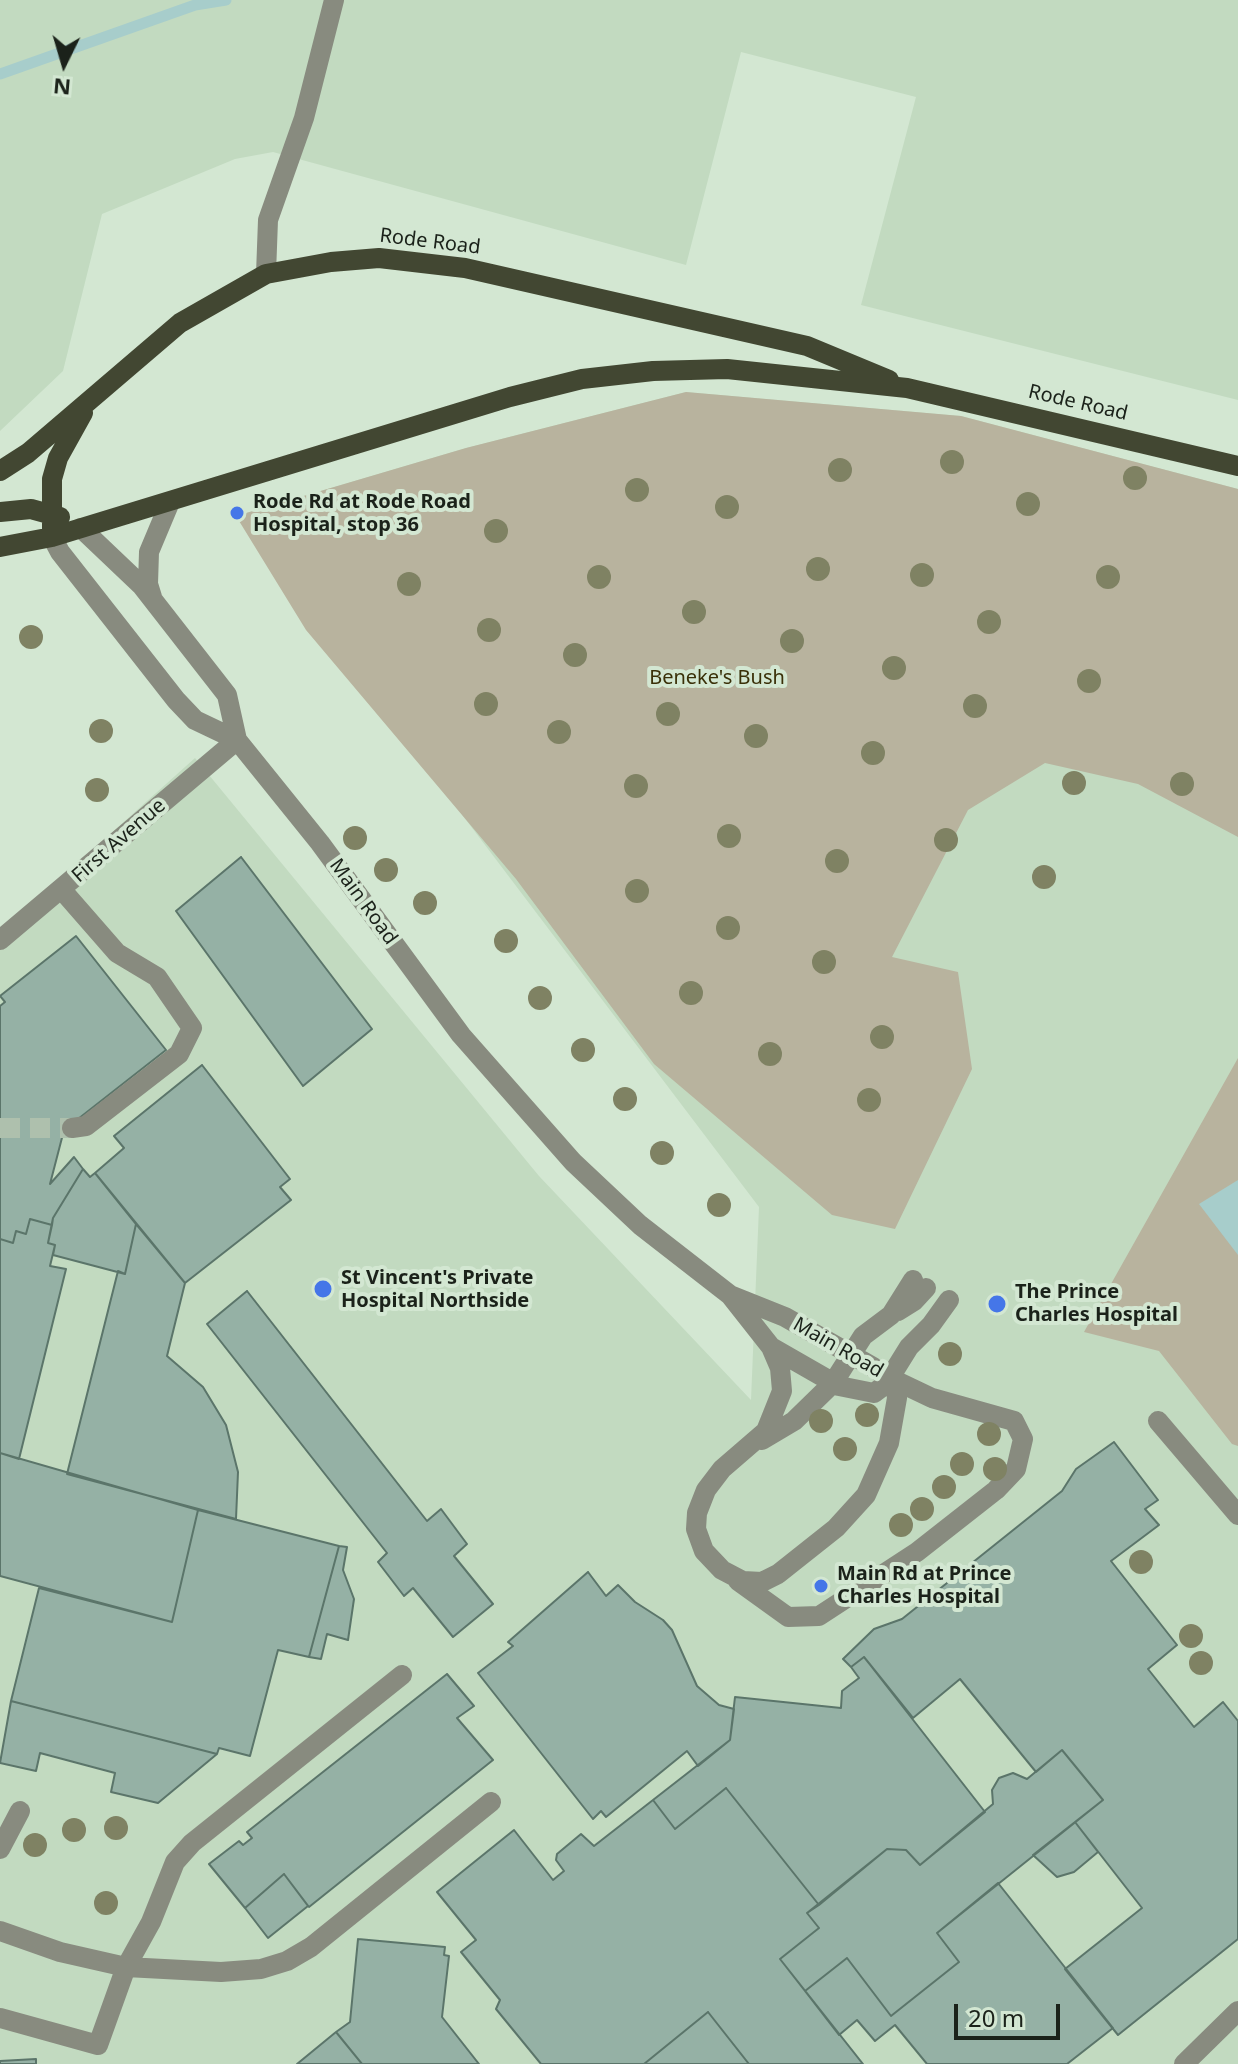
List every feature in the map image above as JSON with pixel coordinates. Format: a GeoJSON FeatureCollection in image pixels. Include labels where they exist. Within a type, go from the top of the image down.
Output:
{"type":"FeatureCollection","features":[{"type":"Feature","properties":{"kind":"main road","name":"Rode Road"},"geometry":{"type":"LineString","coordinates":[[0,471],[28,453],[180,323],[266,274],[379,258],[465,268],[807,346],[907,388]]}},
{"type":"Feature","properties":{"kind":"main road","name":"Rode Road"},"geometry":{"type":"LineString","coordinates":[[0,547],[52,537],[510,397],[582,379],[727,369],[907,388],[1238,466]]}},
{"type":"Feature","properties":{"kind":"main road"},"geometry":{"type":"LineString","coordinates":[[52,537],[52,479],[58,458],[78,420],[103,388]]}},
{"type":"Feature","properties":{"kind":"main road"},"geometry":{"type":"LineString","coordinates":[[0,512],[50,512],[81,528]]}},
{"type":"Feature","properties":{"kind":"street"},"geometry":{"type":"LineString","coordinates":[[266,274],[268,220],[304,118],[334,0]]}},
{"type":"Feature","properties":{"kind":"street"},"geometry":{"type":"LineString","coordinates":[[153,599],[148,584],[149,552],[170,502]]}},
{"type":"Feature","properties":{"kind":"street","name":"Main Road"},"geometry":{"type":"LineString","coordinates":[[81,528],[153,599],[227,695],[237,740]]}},
{"type":"Feature","properties":{"kind":"street","name":"Main Road"},"geometry":{"type":"LineString","coordinates":[[52,537],[60,552],[176,700],[195,720],[237,740],[320,843],[461,1035],[556,1143],[640,1225],[730,1295],[771,1347],[780,1368],[782,1391],[770,1425],[756,1443],[716,1475],[697,1513],[696,1529],[704,1551],[733,1576],[749,1582],[773,1578],[843,1522],[861,1502],[876,1477],[891,1432],[898,1394],[890,1378],[853,1355],[774,1312],[730,1295]]}},
{"type":"Feature","properties":{"kind":"street","name":"First Avenue"},"geometry":{"type":"LineString","coordinates":[[0,940],[237,740]]}},
{"type":"Feature","properties":{"kind":"street"},"geometry":{"type":"LineString","coordinates":[[62,890],[117,953],[157,977],[192,1028],[179,1054],[86,1126],[72,1128]]}},
{"type":"Feature","properties":{"kind":"street"},"geometry":{"type":"LineString","coordinates":[[756,1443],[794,1421],[833,1383],[863,1336],[887,1317],[919,1284]]}},
{"type":"Feature","properties":{"kind":"street"},"geometry":{"type":"LineString","coordinates":[[771,1347],[833,1383],[874,1393],[890,1378],[909,1347],[929,1328],[949,1300]]}},
{"type":"Feature","properties":{"kind":"street"},"geometry":{"type":"LineString","coordinates":[[733,1576],[788,1617],[819,1616],[917,1552],[996,1490],[1016,1469],[1023,1439],[1014,1421],[998,1414],[932,1398],[890,1378]]}},
{"type":"Feature","properties":{"kind":"street"},"geometry":{"type":"LineString","coordinates":[[1158,1421],[1238,1515]]}},
{"type":"Feature","properties":{"kind":"street"},"geometry":{"type":"LineString","coordinates":[[0,2018],[98,2045],[126,1967],[151,1922],[165,1882],[192,1843],[402,1675]]}},
{"type":"Feature","properties":{"kind":"street"},"geometry":{"type":"LineString","coordinates":[[0,1931],[60,1952],[126,1967],[261,1969],[287,1961],[311,1947],[491,1802]]}},
{"type":"Feature","properties":{"kind":"street"},"geometry":{"type":"LineString","coordinates":[[0,1849],[20,1811]]}},
{"type":"Feature","properties":{"kind":"street"},"geometry":{"type":"LineString","coordinates":[[1184,2064],[1238,2011]]}},
{"type":"Feature","properties":{"kind":"shaded area"},"geometry":{"type":"Polygon","coordinates":[[[0,0],[1238,0],[1238,400],[861,305],[916,97],[741,52],[686,265],[273,152],[235,159],[102,214],[63,371],[0,431],[0,0]]]}},
{"type":"Feature","properties":{"kind":"shaded area","name":"The Prince Charles Hospital"},"geometry":{"type":"Polygon","coordinates":[[[686,392],[961,416],[1238,489],[1238,2064],[0,2064],[0,933],[195,758],[539,1176],[751,1400],[759,1207],[236,516],[466,448],[686,392]]]}},
{"type":"Feature","properties":{"kind":"green space","name":"Beneke's Bush"},"geometry":{"type":"Polygon","coordinates":[[[686,392],[961,416],[1238,489],[1238,837],[1138,784],[1045,763],[968,810],[892,957],[958,972],[972,1069],[895,1229],[832,1215],[654,1064],[516,879],[306,630],[236,516],[466,448],[686,392]]]}},
{"type":"Feature","properties":{"kind":"green space"},"geometry":{"type":"Polygon","coordinates":[[[1238,1058],[1238,1446],[1232,1444],[1159,1351],[1084,1332],[1238,1058]]]}},
{"type":"Feature","properties":{"kind":"water"},"geometry":{"type":"Polygon","coordinates":[[[1238,1180],[1238,1255],[1199,1204],[1238,1180]]]}},
{"type":"Feature","properties":{"kind":"building"},"geometry":{"type":"Polygon","coordinates":[[[241,857],[372,1029],[303,1086],[176,911],[241,857]]]}},
{"type":"Feature","properties":{"kind":"building"},"geometry":{"type":"Polygon","coordinates":[[[76,936],[166,1050],[64,1130],[50,1184],[74,1157],[83,1169],[53,1218],[52,1225],[30,1219],[26,1234],[16,1231],[13,1243],[0,1239],[0,1006],[5,1002],[0,996],[76,936]]]}},
{"type":"Feature","properties":{"kind":"building"},"geometry":{"type":"Polygon","coordinates":[[[202,1065],[290,1179],[280,1187],[291,1200],[185,1283],[95,1173],[124,1148],[114,1136],[202,1065]]]}},
{"type":"Feature","properties":{"kind":"building"},"geometry":{"type":"Polygon","coordinates":[[[83,1169],[90,1177],[95,1173],[136,1224],[125,1274],[53,1255],[55,1245],[48,1243],[53,1218],[83,1169]]]}},
{"type":"Feature","properties":{"kind":"building"},"geometry":{"type":"Polygon","coordinates":[[[30,1219],[52,1225],[48,1243],[55,1245],[50,1266],[66,1269],[19,1459],[0,1453],[0,1239],[13,1243],[16,1231],[26,1234],[30,1219]]]}},
{"type":"Feature","properties":{"kind":"building"},"geometry":{"type":"Polygon","coordinates":[[[136,1224],[185,1283],[167,1356],[203,1387],[226,1425],[238,1472],[236,1519],[67,1474],[118,1271],[125,1274],[136,1224]]]}},
{"type":"Feature","properties":{"kind":"building"},"geometry":{"type":"Polygon","coordinates":[[[247,1291],[427,1521],[441,1509],[467,1544],[454,1556],[493,1604],[453,1637],[413,1588],[404,1596],[378,1562],[387,1553],[207,1324],[247,1291]]]}},
{"type":"Feature","properties":{"kind":"building"},"geometry":{"type":"Polygon","coordinates":[[[1114,1442],[1158,1500],[1145,1509],[1159,1525],[1111,1561],[1177,1645],[1148,1669],[1194,1727],[1223,1702],[1238,1721],[1238,1939],[1118,2035],[1065,1969],[1142,1908],[1075,1822],[1103,1800],[1062,1750],[1036,1772],[960,1679],[913,1718],[864,1657],[851,1667],[843,1659],[874,1629],[902,1619],[1062,1491],[1076,1469],[1114,1442]]]}},
{"type":"Feature","properties":{"kind":"building"},"geometry":{"type":"Polygon","coordinates":[[[0,1453],[198,1510],[172,1622],[0,1576],[0,1453]]]}},
{"type":"Feature","properties":{"kind":"building"},"geometry":{"type":"Polygon","coordinates":[[[198,1510],[339,1546],[309,1657],[278,1650],[250,1756],[219,1748],[217,1754],[11,1701],[39,1588],[172,1622],[198,1510]]]}},
{"type":"Feature","properties":{"kind":"building"},"geometry":{"type":"Polygon","coordinates":[[[339,1546],[347,1547],[343,1570],[354,1599],[348,1640],[327,1634],[321,1659],[309,1657],[339,1546]]]}},
{"type":"Feature","properties":{"kind":"building"},"geometry":{"type":"Polygon","coordinates":[[[588,1572],[606,1596],[618,1585],[635,1602],[663,1620],[672,1630],[697,1686],[719,1705],[734,1709],[730,1740],[698,1766],[687,1751],[606,1817],[601,1811],[593,1819],[478,1673],[513,1646],[508,1642],[588,1572]]]}},
{"type":"Feature","properties":{"kind":"building"},"geometry":{"type":"Polygon","coordinates":[[[864,1657],[985,1812],[920,1865],[906,1850],[887,1849],[819,1905],[726,1788],[675,1829],[653,1800],[730,1740],[735,1697],[841,1708],[842,1691],[859,1678],[851,1667],[864,1657]]]}},
{"type":"Feature","properties":{"kind":"building"},"geometry":{"type":"Polygon","coordinates":[[[447,1674],[474,1706],[457,1718],[493,1760],[309,1907],[284,1874],[245,1908],[209,1864],[239,1841],[243,1845],[252,1838],[247,1832],[447,1674]]]}},
{"type":"Feature","properties":{"kind":"building"},"geometry":{"type":"Polygon","coordinates":[[[11,1701],[217,1754],[158,1803],[111,1792],[115,1773],[40,1753],[36,1771],[0,1763],[11,1701]]]}},
{"type":"Feature","properties":{"kind":"building"},"geometry":{"type":"Polygon","coordinates":[[[1062,1750],[1103,1800],[937,1933],[959,1962],[891,2016],[847,1958],[805,1991],[780,1959],[819,1928],[807,1913],[887,1849],[906,1850],[920,1865],[993,1804],[992,1790],[999,1778],[1013,1773],[1027,1779],[1062,1750]]]}},
{"type":"Feature","properties":{"kind":"building"},"geometry":{"type":"Polygon","coordinates":[[[726,1788],[819,1905],[807,1913],[819,1928],[780,1959],[863,2064],[749,2064],[708,2012],[644,2064],[541,2064],[496,2009],[500,2000],[461,1952],[476,1940],[437,1892],[514,1830],[553,1880],[564,1871],[556,1860],[557,1854],[581,1834],[594,1846],[653,1800],[675,1829],[726,1788]]]}},
{"type":"Feature","properties":{"kind":"building"},"geometry":{"type":"Polygon","coordinates":[[[1075,1822],[1098,1852],[1074,1872],[1057,1877],[1033,1855],[1075,1822]]]}},
{"type":"Feature","properties":{"kind":"building"},"geometry":{"type":"Polygon","coordinates":[[[284,1874],[308,1906],[268,1938],[245,1908],[284,1874]]]}},
{"type":"Feature","properties":{"kind":"building"},"geometry":{"type":"Polygon","coordinates":[[[998,1883],[1113,2028],[1067,2064],[927,2064],[895,2025],[875,2041],[857,2020],[839,2035],[805,1991],[847,1958],[891,2016],[959,1962],[937,1933],[998,1883]]]}},
{"type":"Feature","properties":{"kind":"building"},"geometry":{"type":"Polygon","coordinates":[[[358,1939],[445,1947],[444,1955],[449,1956],[442,2017],[479,2064],[362,2064],[336,2032],[350,2022],[358,1939]]]}},
{"type":"Feature","properties":{"kind":"building"},"geometry":{"type":"Polygon","coordinates":[[[708,2012],[749,2064],[644,2064],[708,2012]]]}},
{"type":"Feature","properties":{"kind":"building"},"geometry":{"type":"Polygon","coordinates":[[[336,2032],[362,2064],[297,2064],[336,2032]]]}},
{"type":"Feature","properties":{"kind":"building"},"geometry":{"type":"Polygon","coordinates":[[[36,2059],[36,2064],[0,2064],[0,2061],[36,2059]]]}},
{"type":"Feature","properties":{"kind":"waterway"},"geometry":{"type":"LineString","coordinates":[[0,74],[195,5],[226,0]]}},
{"type":"Feature","properties":{"kind":"tunnel"},"geometry":{"type":"LineString","coordinates":[[0,1128],[72,1128]]}},
{"type":"Feature","properties":{"kind":"place","name":"Rode Rd at Rode Road Hospital, stop 36"},"geometry":{"type":"Point","coordinates":[237,513]}},
{"type":"Feature","properties":{"kind":"place","name":"St Vincent's Private Hospital Northside"},"geometry":{"type":"Point","coordinates":[323,1289]}},
{"type":"Feature","properties":{"kind":"place","name":"The Prince Charles Hospital"},"geometry":{"type":"Point","coordinates":[997,1304]}},
{"type":"Feature","properties":{"kind":"place","name":"Main Rd at Prince Charles Hospital"},"geometry":{"type":"Point","coordinates":[821,1586]}}]}
